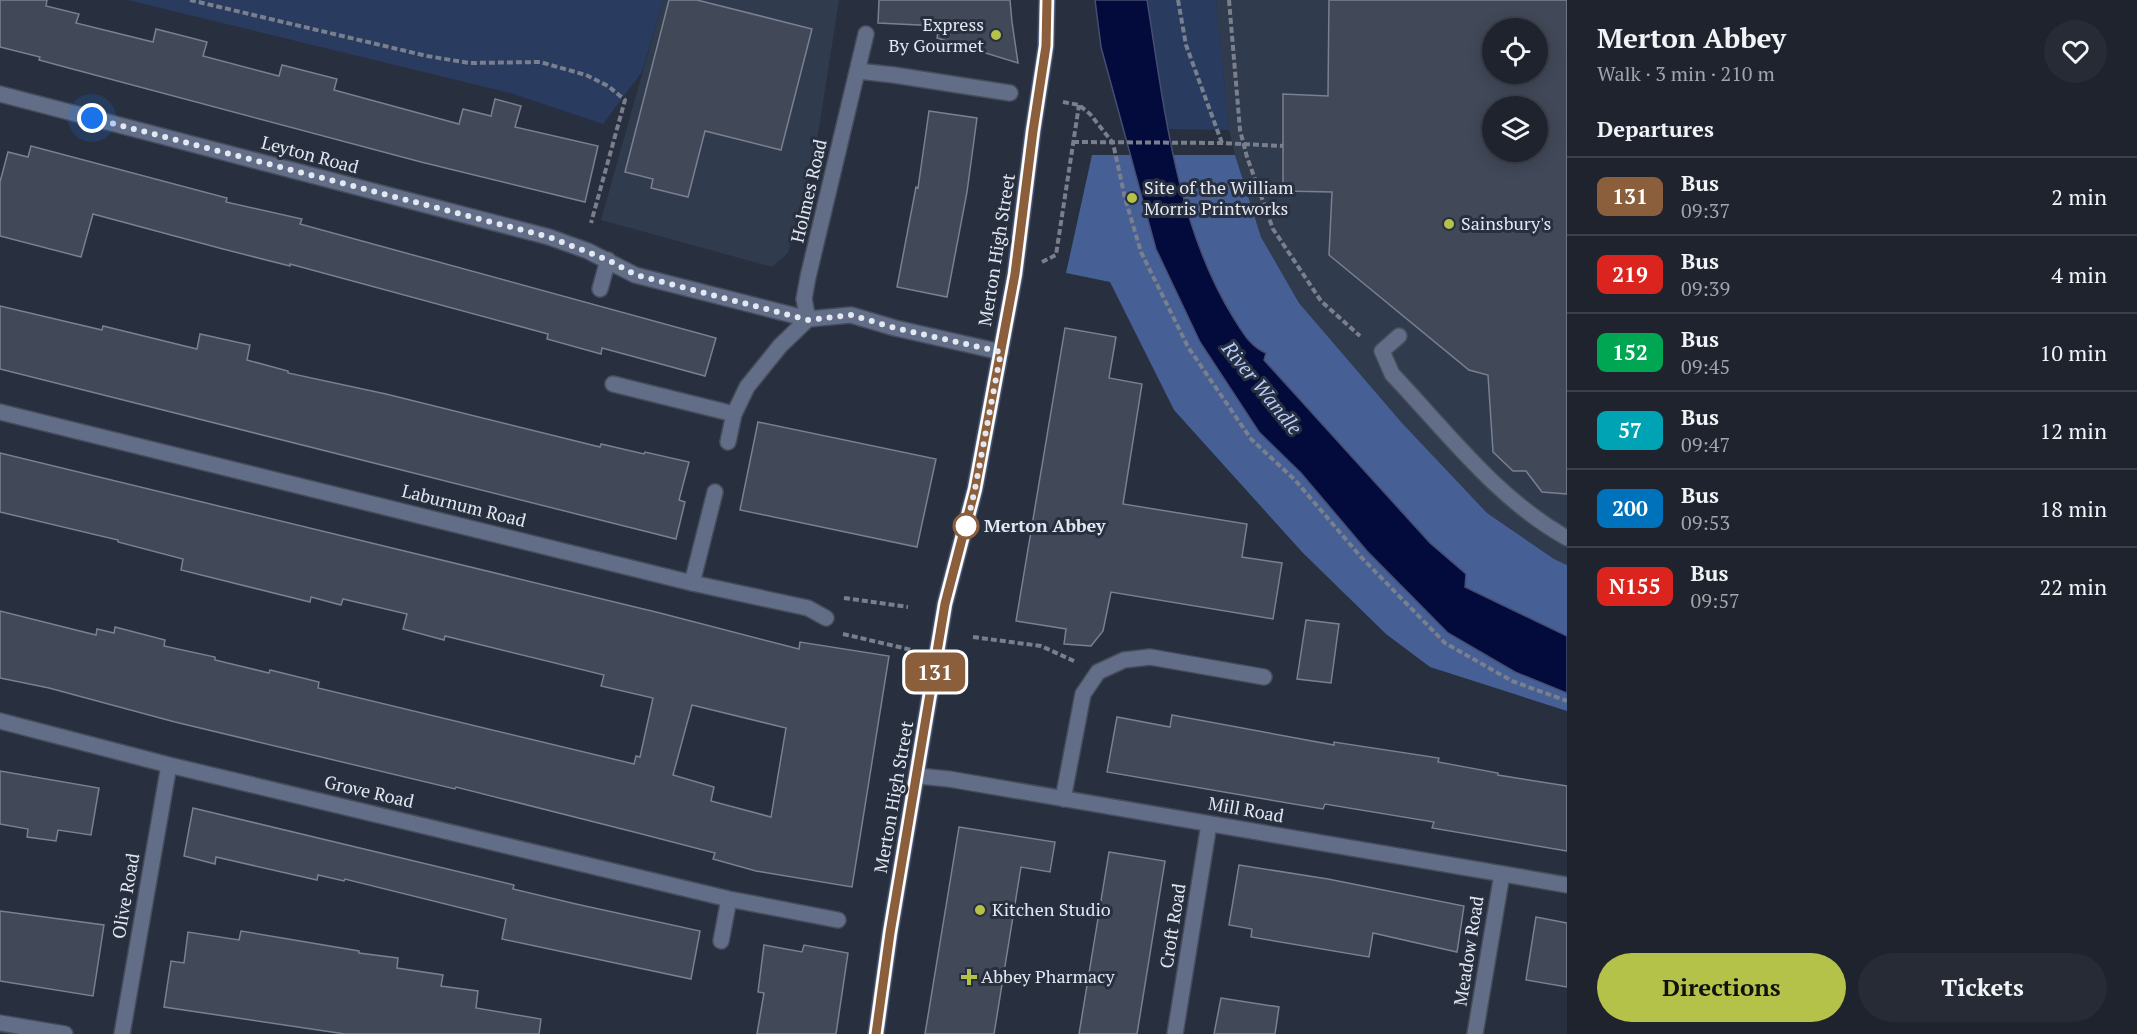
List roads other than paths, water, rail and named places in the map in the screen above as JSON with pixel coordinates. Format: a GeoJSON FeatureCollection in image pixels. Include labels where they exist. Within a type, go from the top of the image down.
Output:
{"type":"FeatureCollection","features":[{"type":"Feature","properties":{"kind":"main road","name":"Merton High Street"},"geometry":{"type":"LineString","coordinates":[[876,1034],[890,933],[945,604],[975,489],[1001,352],[1024,211],[1046,46],[1047,0]]}},
{"type":"Feature","properties":{"kind":"street","name":"Holmes Road"},"geometry":{"type":"LineString","coordinates":[[808,320],[804,299],[808,277],[866,34]]}},
{"type":"Feature","properties":{"kind":"street"},"geometry":{"type":"LineString","coordinates":[[858,72],[894,75],[1010,93]]}},
{"type":"Feature","properties":{"kind":"street","name":"Leyton Road"},"geometry":{"type":"LineString","coordinates":[[0,94],[549,237],[608,260],[636,275],[808,320]]}},
{"type":"Feature","properties":{"kind":"street"},"geometry":{"type":"LineString","coordinates":[[600,289],[608,260]]}},
{"type":"Feature","properties":{"kind":"street"},"geometry":{"type":"LineString","coordinates":[[728,442],[734,414],[747,387],[780,346],[808,320],[851,315],[1001,352]]}},
{"type":"Feature","properties":{"kind":"street"},"geometry":{"type":"LineString","coordinates":[[1399,336],[1382,351],[1392,374],[1500,490],[1542,524],[1567,538]]}},
{"type":"Feature","properties":{"kind":"street"},"geometry":{"type":"LineString","coordinates":[[613,384],[734,414]]}},
{"type":"Feature","properties":{"kind":"street","name":"Laburnum Road"},"geometry":{"type":"LineString","coordinates":[[0,412],[692,583],[808,608],[826,618]]}},
{"type":"Feature","properties":{"kind":"street"},"geometry":{"type":"LineString","coordinates":[[692,583],[715,492]]}},
{"type":"Feature","properties":{"kind":"street"},"geometry":{"type":"LineString","coordinates":[[1063,799],[1083,694],[1098,672],[1124,660],[1150,657],[1264,677]]}},
{"type":"Feature","properties":{"kind":"street","name":"Grove Road"},"geometry":{"type":"LineString","coordinates":[[0,721],[169,765],[729,899],[838,920]]}},
{"type":"Feature","properties":{"kind":"street","name":"Olive Road"},"geometry":{"type":"LineString","coordinates":[[122,1034],[169,765]]}},
{"type":"Feature","properties":{"kind":"street","name":"Mill Road"},"geometry":{"type":"LineString","coordinates":[[918,776],[949,779],[1567,885]]}},
{"type":"Feature","properties":{"kind":"street","name":"Croft Road"},"geometry":{"type":"LineString","coordinates":[[1175,1034],[1209,824]]}},
{"type":"Feature","properties":{"kind":"street","name":"Meadow Road"},"geometry":{"type":"LineString","coordinates":[[1475,1034],[1502,874]]}},
{"type":"Feature","properties":{"kind":"street"},"geometry":{"type":"LineString","coordinates":[[721,941],[729,899]]}},
{"type":"Feature","properties":{"kind":"street"},"geometry":{"type":"LineString","coordinates":[[0,1023],[65,1034]]}},
{"type":"Feature","properties":{"kind":"water","name":"River Wandle"},"geometry":{"type":"Polygon","coordinates":[[[1095,0],[1147,0],[1167,122],[1185,204],[1214,281],[1243,333],[1255,347],[1266,353],[1264,360],[1430,543],[1466,574],[1465,587],[1567,636],[1567,693],[1515,672],[1448,633],[1367,551],[1301,473],[1259,432],[1200,342],[1156,249],[1101,47],[1095,0]]]}},
{"type":"Feature","properties":{"kind":"place","name":"Express By Gourmet"},"geometry":{"type":"Point","coordinates":[996,35]}},
{"type":"Feature","properties":{"kind":"place","name":"Site of the William Morris Printworks"},"geometry":{"type":"Point","coordinates":[1132,198]}},
{"type":"Feature","properties":{"kind":"place","name":"Sainsbury's"},"geometry":{"type":"Point","coordinates":[1449,224]}},
{"type":"Feature","properties":{"kind":"place","name":"Merton Abbey"},"geometry":{"type":"Point","coordinates":[966,526]}},
{"type":"Feature","properties":{"kind":"place","name":"Kitchen Studio"},"geometry":{"type":"Point","coordinates":[980,910]}},
{"type":"Feature","properties":{"kind":"place","name":"Abbey Pharmacy"},"geometry":{"type":"Point","coordinates":[969,977]}}]}
